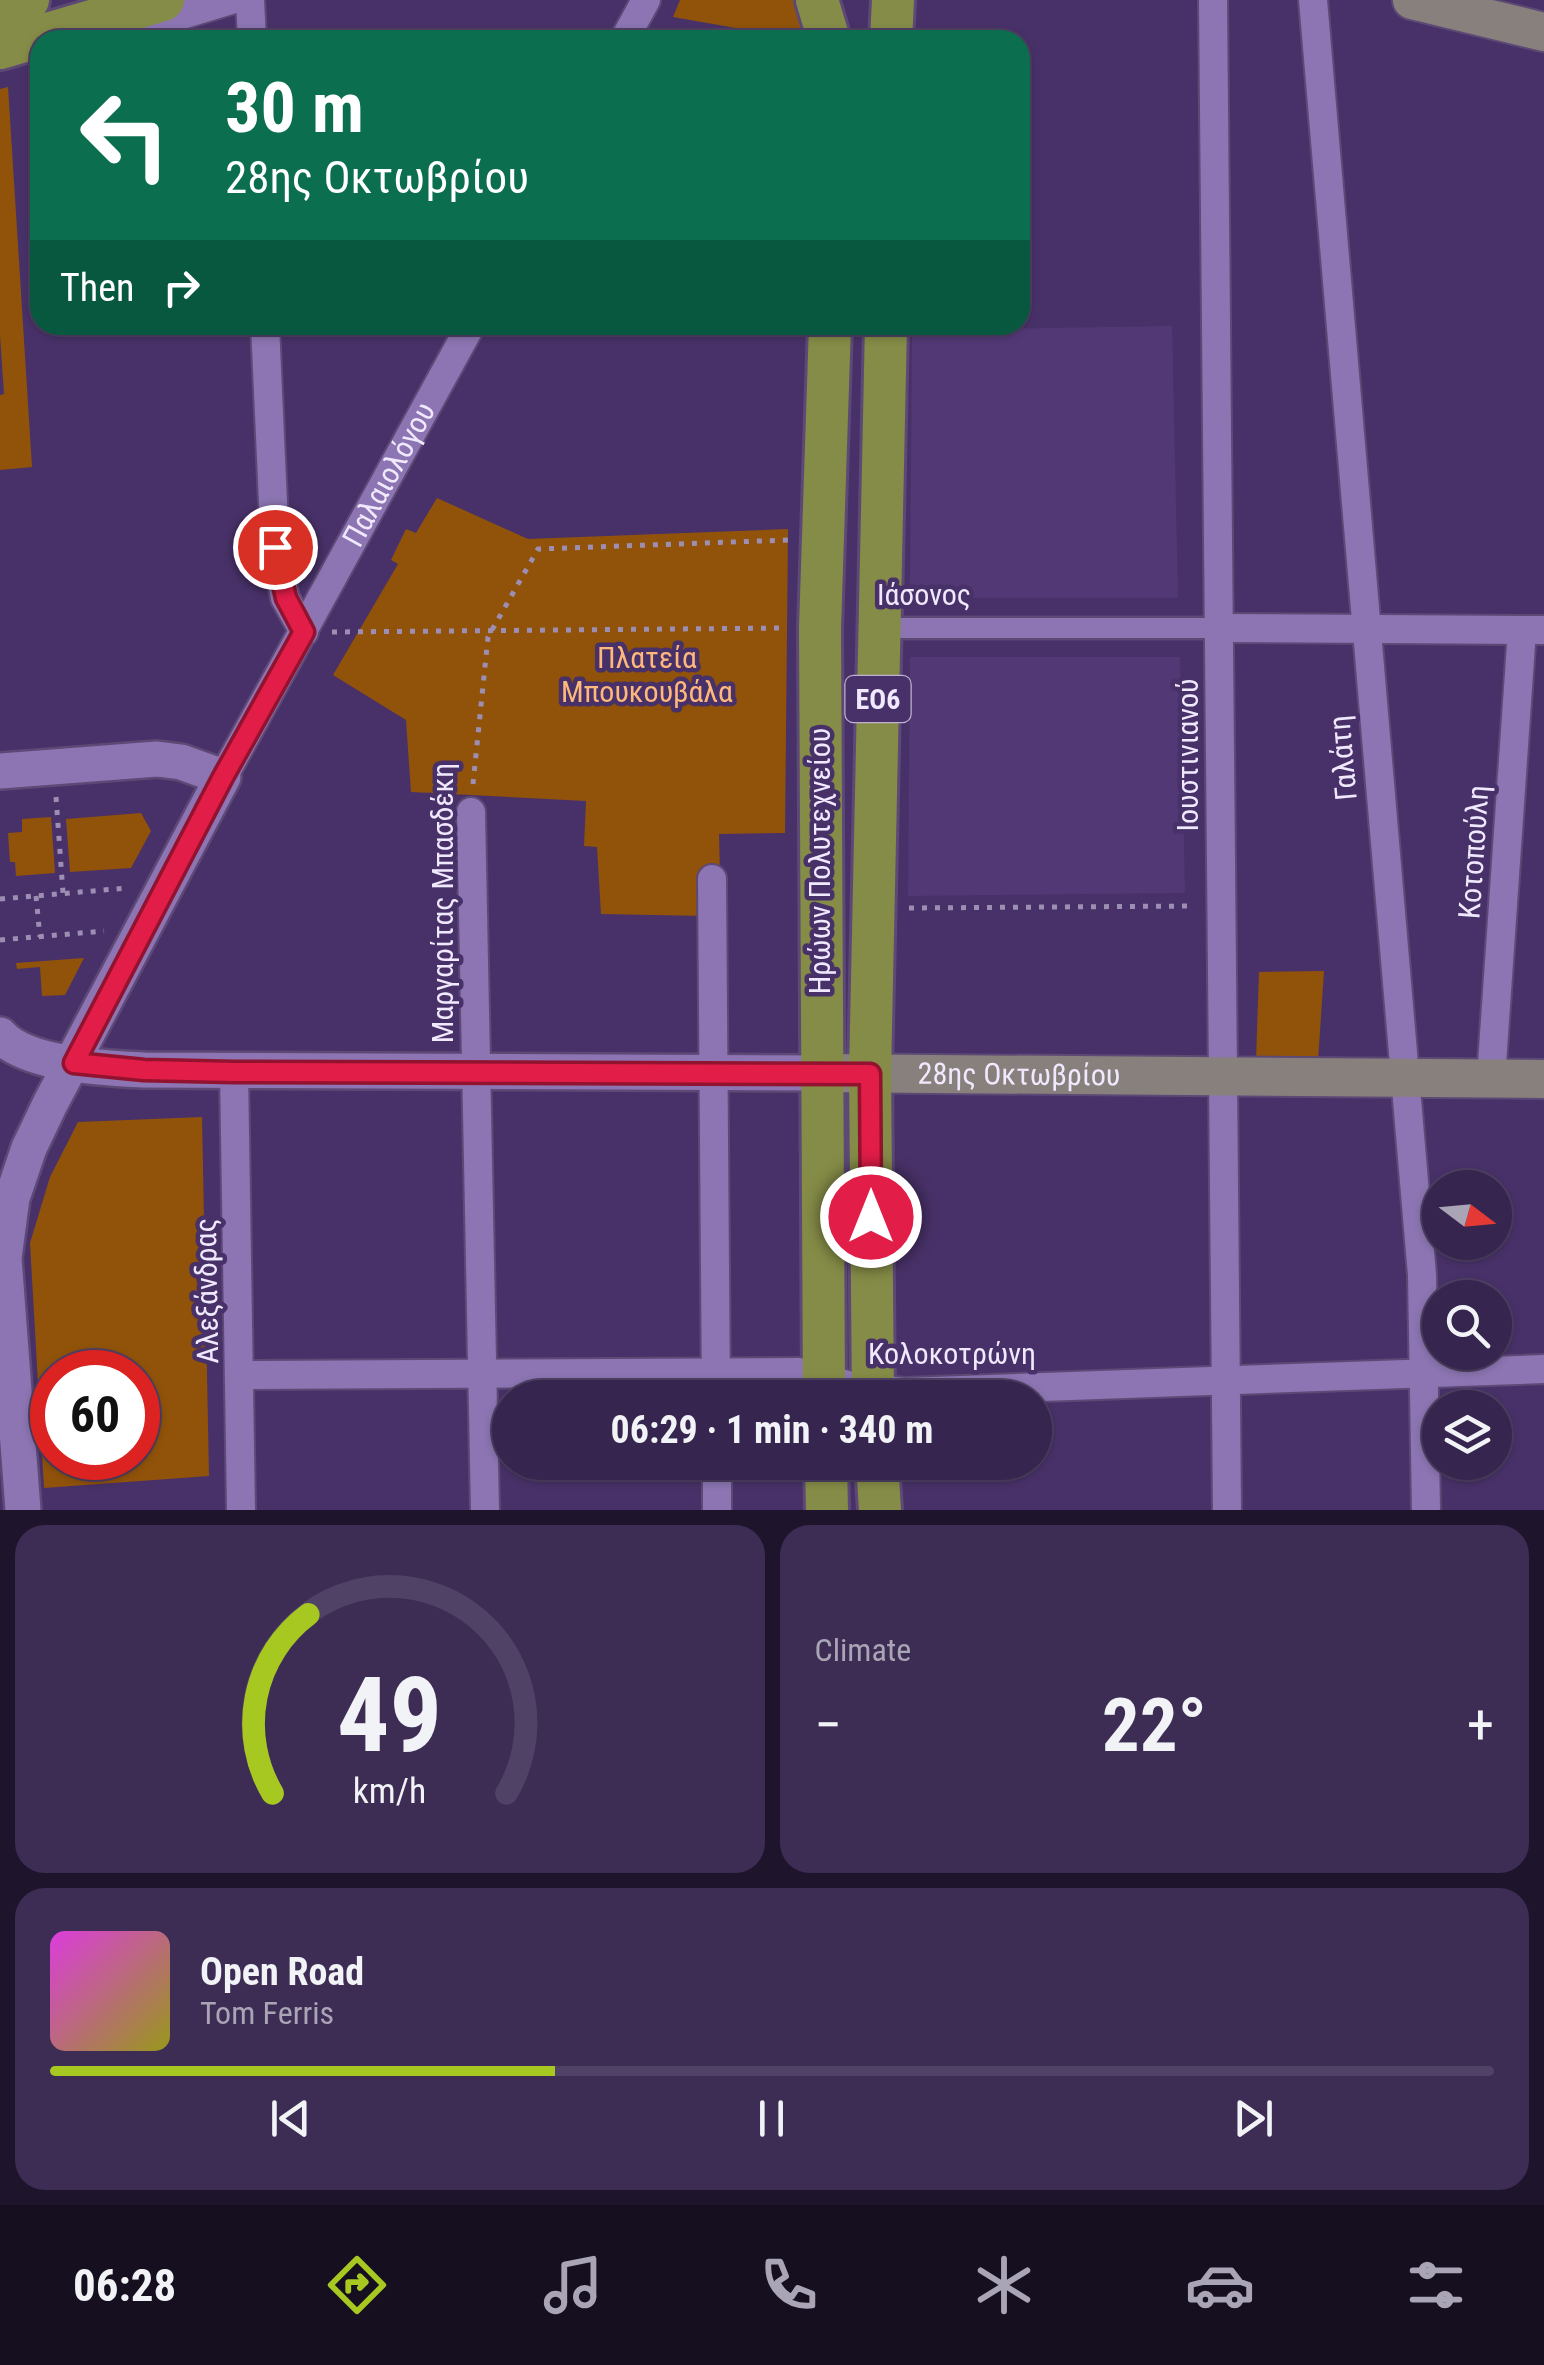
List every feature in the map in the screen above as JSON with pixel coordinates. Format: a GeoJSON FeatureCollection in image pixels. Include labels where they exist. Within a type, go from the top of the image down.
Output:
{"type":"FeatureCollection","features":[{"type":"Feature","properties":{"kind":"main road"},"geometry":{"type":"LineString","coordinates":[[0,9],[28,0]]}},
{"type":"Feature","properties":{"kind":"main road"},"geometry":{"type":"LineString","coordinates":[[61,30],[163,0]]}},
{"type":"Feature","properties":{"kind":"main road"},"geometry":{"type":"LineString","coordinates":[[817,0],[826,30]]}},
{"type":"Feature","properties":{"kind":"main road"},"geometry":{"type":"LineString","coordinates":[[840,30],[841,0]]}},
{"type":"Feature","properties":{"kind":"main road"},"geometry":{"type":"LineString","coordinates":[[892,30],[893,0]]}},
{"type":"Feature","properties":{"kind":"main road"},"geometry":{"type":"LineString","coordinates":[[1412,0],[1544,32]]}},
{"type":"Feature","properties":{"kind":"main road"},"geometry":{"type":"LineString","coordinates":[[0,48],[30,39]]}},
{"type":"Feature","properties":{"kind":"main road","name":"Ηρώων Πολυτεχνείου"},"geometry":{"type":"LineString","coordinates":[[824,1380],[820,628],[830,335]]}},
{"type":"Feature","properties":{"kind":"main road","name":"Ηρώων Πολυτεχνείου"},"geometry":{"type":"LineString","coordinates":[[873,1380],[870,1074],[886,335]]}},
{"type":"Feature","properties":{"kind":"main road","name":"28ης Οκτωβρίου"},"geometry":{"type":"LineString","coordinates":[[821,1073],[1544,1078]]}},
{"type":"Feature","properties":{"kind":"main road"},"geometry":{"type":"LineString","coordinates":[[827,1480],[828,1510]]}},
{"type":"Feature","properties":{"kind":"main road"},"geometry":{"type":"LineString","coordinates":[[878,1480],[880,1510]]}},
{"type":"Feature","properties":{"kind":"street"},"geometry":{"type":"LineString","coordinates":[[131,30],[231,0]]}},
{"type":"Feature","properties":{"kind":"street"},"geometry":{"type":"LineString","coordinates":[[250,0],[252,30]]}},
{"type":"Feature","properties":{"kind":"street"},"geometry":{"type":"LineString","coordinates":[[630,30],[646,0]]}},
{"type":"Feature","properties":{"kind":"street","name":"Ιουστινιανού"},"geometry":{"type":"LineString","coordinates":[[1213,0],[1227,1510]]}},
{"type":"Feature","properties":{"kind":"street","name":"Γαλάτη"},"geometry":{"type":"LineString","coordinates":[[1313,0],[1422,1275],[1426,1510]]}},
{"type":"Feature","properties":{"kind":"street"},"geometry":{"type":"LineString","coordinates":[[0,69],[30,60]]}},
{"type":"Feature","properties":{"kind":"street"},"geometry":{"type":"LineString","coordinates":[[265,335],[275,547],[286,598],[304,632]]}},
{"type":"Feature","properties":{"kind":"street","name":"Παλαιολόγου"},"geometry":{"type":"LineString","coordinates":[[23,1510],[4,1258],[12,1198],[29,1148],[223,777],[465,335]]}},
{"type":"Feature","properties":{"kind":"street","name":"Ιάσονος"},"geometry":{"type":"LineString","coordinates":[[880,628],[1533,630]]}},
{"type":"Feature","properties":{"kind":"street","name":"Κοτοπούλη"},"geometry":{"type":"LineString","coordinates":[[1492,1078],[1533,630]]}},
{"type":"Feature","properties":{"kind":"street"},"geometry":{"type":"LineString","coordinates":[[0,771],[157,760],[181,762],[223,777]]}},
{"type":"Feature","properties":{"kind":"street","name":"Μαργαρίτας Μπασδέκη"},"geometry":{"type":"LineString","coordinates":[[470,812],[485,1510]]}},
{"type":"Feature","properties":{"kind":"street"},"geometry":{"type":"LineString","coordinates":[[712,879],[716,1380]]}},
{"type":"Feature","properties":{"kind":"street","name":"28ης Οκτωβρίου"},"geometry":{"type":"LineString","coordinates":[[0,1034],[22,1049],[74,1063],[144,1070],[821,1073]]}},
{"type":"Feature","properties":{"kind":"street","name":"Αλεξάνδρας"},"geometry":{"type":"LineString","coordinates":[[234,1072],[242,1510]]}},
{"type":"Feature","properties":{"kind":"street","name":"Κολοκοτρώνη"},"geometry":{"type":"LineString","coordinates":[[1052,1386],[1544,1369]]}},
{"type":"Feature","properties":{"kind":"street","name":"Κολοκοτρώνη"},"geometry":{"type":"LineString","coordinates":[[748,1380],[800,1372],[813,1380]]}},
{"type":"Feature","properties":{"kind":"street","name":"Κολοκοτρώνη"},"geometry":{"type":"LineString","coordinates":[[242,1374],[484,1373],[619,1380]]}},
{"type":"Feature","properties":{"kind":"street"},"geometry":{"type":"LineString","coordinates":[[717,1480],[717,1510]]}},
{"type":"Feature","properties":{"kind":"path","name":"Μαργαρίτας Μπασδέκη"},"geometry":{"type":"LineString","coordinates":[[470,812],[491,631],[538,549],[823,538]]}},
{"type":"Feature","properties":{"kind":"path"},"geometry":{"type":"LineString","coordinates":[[304,632],[820,628]]}},
{"type":"Feature","properties":{"kind":"path"},"geometry":{"type":"LineString","coordinates":[[56,794],[64,894]]}},
{"type":"Feature","properties":{"kind":"path"},"geometry":{"type":"LineString","coordinates":[[0,899],[135,887]]}},
{"type":"Feature","properties":{"kind":"path"},"geometry":{"type":"LineString","coordinates":[[36,896],[40,937]]}},
{"type":"Feature","properties":{"kind":"path"},"geometry":{"type":"LineString","coordinates":[[874,909],[1221,906]]}},
{"type":"Feature","properties":{"kind":"path"},"geometry":{"type":"LineString","coordinates":[[0,940],[112,931]]}},
{"type":"Feature","properties":{"kind":"shaded area"},"geometry":{"type":"Polygon","coordinates":[[[1172,326],[1178,598],[910,598],[912,335],[1030,335],[1030,328],[1172,326]]]}},
{"type":"Feature","properties":{"kind":"shaded area"},"geometry":{"type":"Polygon","coordinates":[[[910,657],[1180,657],[1185,893],[908,896],[910,657]]]}},
{"type":"Feature","properties":{"kind":"green space"},"geometry":{"type":"Polygon","coordinates":[[[680,0],[800,0],[803,30],[747,30],[673,17],[680,0]]]}},
{"type":"Feature","properties":{"kind":"green space"},"geometry":{"type":"Polygon","coordinates":[[[8,87],[32,467],[0,470],[0,395],[4,394],[0,335],[0,89],[8,87]]]}},
{"type":"Feature","properties":{"kind":"green space","name":"Πλατεία Μπουκουβάλα"},"geometry":{"type":"Polygon","coordinates":[[[437,498],[528,539],[788,529],[785,833],[719,834],[720,876],[706,916],[601,914],[597,847],[584,846],[586,801],[411,792],[406,720],[333,675],[398,564],[391,560],[406,529],[416,533],[437,498]]]}},
{"type":"Feature","properties":{"kind":"green space"},"geometry":{"type":"Polygon","coordinates":[[[141,813],[151,831],[131,868],[70,872],[66,819],[141,813]]]}},
{"type":"Feature","properties":{"kind":"green space"},"geometry":{"type":"Polygon","coordinates":[[[51,817],[55,873],[16,876],[15,862],[10,862],[8,833],[22,832],[22,819],[51,817]]]}},
{"type":"Feature","properties":{"kind":"green space"},"geometry":{"type":"Polygon","coordinates":[[[84,958],[65,995],[42,996],[40,967],[17,969],[16,963],[84,958]]]}},
{"type":"Feature","properties":{"kind":"green space"},"geometry":{"type":"Polygon","coordinates":[[[1324,971],[1318,1061],[1256,1061],[1259,972],[1324,971]]]}},
{"type":"Feature","properties":{"kind":"green space"},"geometry":{"type":"Polygon","coordinates":[[[202,1117],[209,1476],[160,1480],[160,1350],[36,1350],[30,1243],[50,1177],[78,1122],[202,1117]]]}},
{"type":"Feature","properties":{"kind":"green space"},"geometry":{"type":"Polygon","coordinates":[[[44,1480],[154,1480],[44,1488],[44,1480]]]}},
{"type":"Feature","properties":{"kind":"route"},"geometry":{"type":"LineString","coordinates":[[275,547],[286,598],[304,632],[223,777],[74,1063],[144,1070],[234,1072],[870,1074],[871,1217]]}}]}
